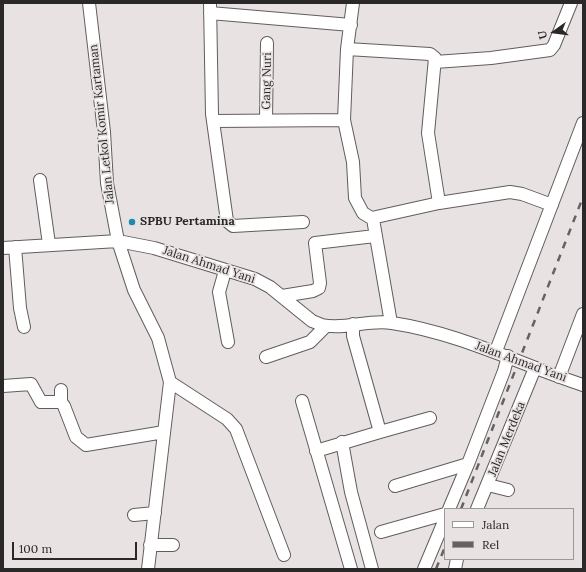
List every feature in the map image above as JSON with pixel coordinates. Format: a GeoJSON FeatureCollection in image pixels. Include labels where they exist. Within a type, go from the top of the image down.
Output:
{"type":"FeatureCollection","features":[{"type":"Feature","properties":{"kind":"street","name":"Jalan Letkol Komir Kartaman"},"geometry":{"type":"LineString","coordinates":[[89,3],[104,132],[107,183],[118,241],[132,285],[158,338],[170,382],[148,569]]}},
{"type":"Feature","properties":{"kind":"street"},"geometry":{"type":"LineString","coordinates":[[353,3],[347,49],[344,120],[353,162],[355,198],[363,213],[373,219]]}},
{"type":"Feature","properties":{"kind":"street"},"geometry":{"type":"LineString","coordinates":[[435,62],[491,58],[550,50],[554,45],[571,3]]}},
{"type":"Feature","properties":{"kind":"street"},"geometry":{"type":"LineString","coordinates":[[303,222],[236,226],[228,224],[226,219],[213,121],[210,8],[351,25]]}},
{"type":"Feature","properties":{"kind":"street","name":"Gang Nuri"},"geometry":{"type":"LineString","coordinates":[[266,120],[267,43]]}},
{"type":"Feature","properties":{"kind":"street"},"geometry":{"type":"LineString","coordinates":[[347,49],[430,54],[434,58],[435,62],[428,133],[439,203]]}},
{"type":"Feature","properties":{"kind":"street"},"geometry":{"type":"LineString","coordinates":[[213,121],[344,120]]}},
{"type":"Feature","properties":{"kind":"street"},"geometry":{"type":"LineString","coordinates":[[496,351],[583,123]]}},
{"type":"Feature","properties":{"kind":"street"},"geometry":{"type":"LineString","coordinates":[[40,180],[49,244]]}},
{"type":"Feature","properties":{"kind":"street"},"geometry":{"type":"LineString","coordinates":[[373,219],[376,217],[439,203],[515,192],[552,205]]}},
{"type":"Feature","properties":{"kind":"street"},"geometry":{"type":"LineString","coordinates":[[373,219],[391,322]]}},
{"type":"Feature","properties":{"kind":"street"},"geometry":{"type":"LineString","coordinates":[[282,296],[313,291],[319,288],[320,283],[315,243],[375,236]]}},
{"type":"Feature","properties":{"kind":"street","name":"Jalan Ahmad Yani"},"geometry":{"type":"LineString","coordinates":[[9,248],[49,244],[118,241],[148,246],[255,279],[270,287],[312,321],[326,326],[391,322],[434,332],[496,351],[559,377],[583,385]]}},
{"type":"Feature","properties":{"kind":"street"},"geometry":{"type":"LineString","coordinates":[[9,248],[24,327]]}},
{"type":"Feature","properties":{"kind":"street"},"geometry":{"type":"LineString","coordinates":[[225,271],[219,292],[228,342]]}},
{"type":"Feature","properties":{"kind":"street"},"geometry":{"type":"LineString","coordinates":[[559,377],[583,314]]}},
{"type":"Feature","properties":{"kind":"street"},"geometry":{"type":"LineString","coordinates":[[353,324],[354,336],[380,432]]}},
{"type":"Feature","properties":{"kind":"street"},"geometry":{"type":"LineString","coordinates":[[266,357],[310,342],[326,326]]}},
{"type":"Feature","properties":{"kind":"street"},"geometry":{"type":"LineString","coordinates":[[449,508],[504,371],[508,356]]}},
{"type":"Feature","properties":{"kind":"street","name":"Jalan Merdeka"},"geometry":{"type":"LineString","coordinates":[[477,508],[488,485],[531,366]]}},
{"type":"Feature","properties":{"kind":"street"},"geometry":{"type":"LineString","coordinates":[[170,382],[227,419],[236,429],[284,556]]}},
{"type":"Feature","properties":{"kind":"street"},"geometry":{"type":"LineString","coordinates":[[3,386],[31,384],[41,402],[61,396],[76,437],[86,445],[164,432]]}},
{"type":"Feature","properties":{"kind":"street"},"geometry":{"type":"LineString","coordinates":[[302,401],[351,569]]}},
{"type":"Feature","properties":{"kind":"street"},"geometry":{"type":"LineString","coordinates":[[316,451],[342,442],[430,418]]}},
{"type":"Feature","properties":{"kind":"street"},"geometry":{"type":"LineString","coordinates":[[342,442],[351,492],[372,569]]}},
{"type":"Feature","properties":{"kind":"street"},"geometry":{"type":"LineString","coordinates":[[395,486],[468,464]]}},
{"type":"Feature","properties":{"kind":"street"},"geometry":{"type":"LineString","coordinates":[[488,485],[508,490]]}},
{"type":"Feature","properties":{"kind":"street"},"geometry":{"type":"LineString","coordinates":[[134,515],[155,512]]}},
{"type":"Feature","properties":{"kind":"street"},"geometry":{"type":"LineString","coordinates":[[381,532],[444,514]]}},
{"type":"Feature","properties":{"kind":"street"},"geometry":{"type":"LineString","coordinates":[[424,569],[444,521]]}},
{"type":"Feature","properties":{"kind":"street"},"geometry":{"type":"LineString","coordinates":[[150,545],[172,545]]}},
{"type":"Feature","properties":{"kind":"railway"},"geometry":{"type":"LineString","coordinates":[[461,508],[583,197]]}},
{"type":"Feature","properties":{"kind":"railway"},"geometry":{"type":"LineString","coordinates":[[436,569],[444,549]]}},
{"type":"Feature","properties":{"kind":"place","name":"SPBU Pertamina"},"geometry":{"type":"Point","coordinates":[132,222]}}]}
